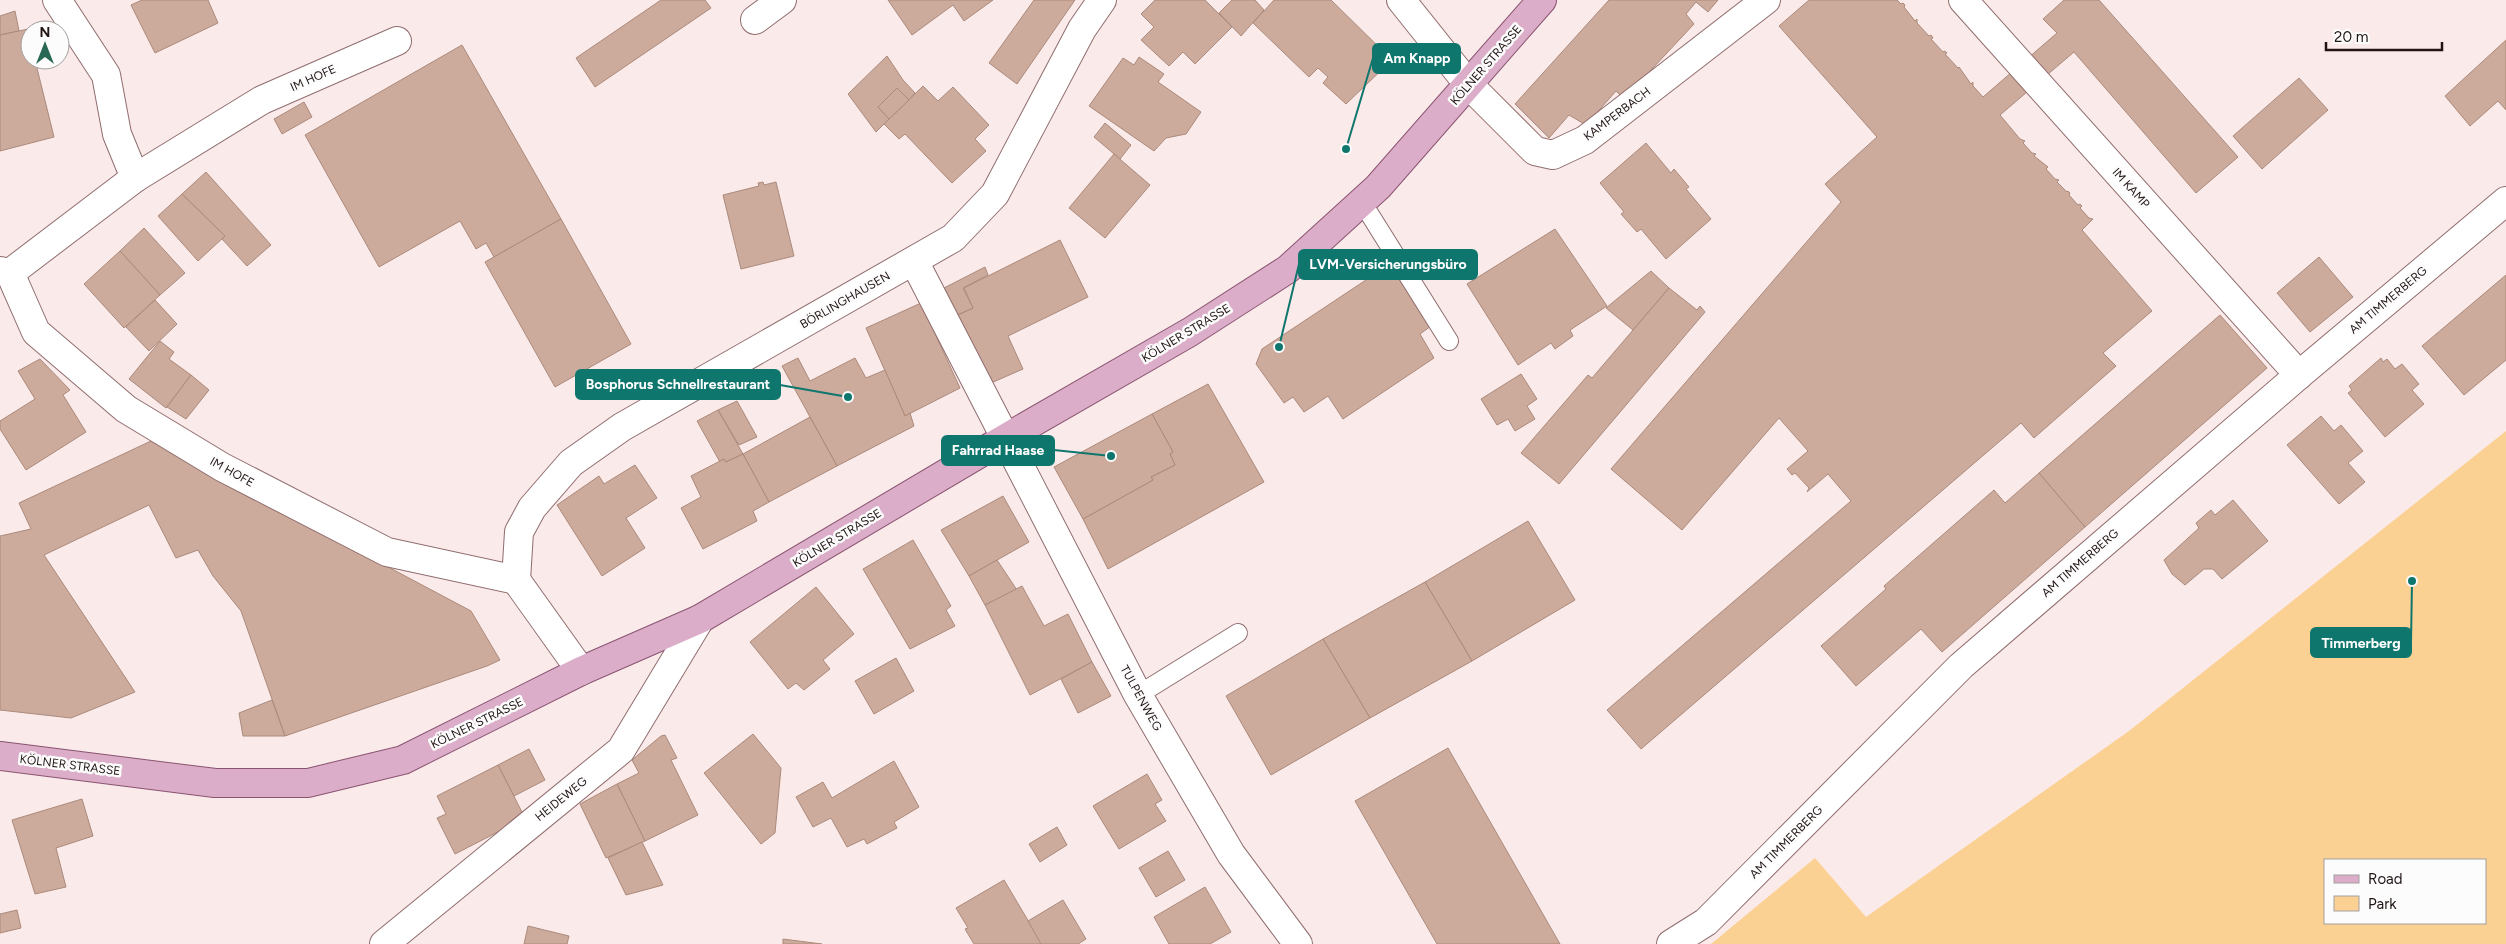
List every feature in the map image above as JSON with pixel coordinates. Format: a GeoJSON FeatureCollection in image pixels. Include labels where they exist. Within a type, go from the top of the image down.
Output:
{"type":"FeatureCollection","features":[{"type":"Feature","properties":{"kind":"main road","name":"KÖLNER STRASSE"},"geometry":{"type":"LineString","coordinates":[[0,756],[215,783],[308,783],[403,760],[581,671],[700,620],[1004,439],[1190,332],[1288,269],[1362,202],[1469,85],[1542,0]]}},
{"type":"Feature","properties":{"kind":"street"},"geometry":{"type":"LineString","coordinates":[[57,0],[106,75],[117,134],[136,178]]}},
{"type":"Feature","properties":{"kind":"street"},"geometry":{"type":"LineString","coordinates":[[755,20],[782,0]]}},
{"type":"Feature","properties":{"kind":"street","name":"BÖRLINGHAUSEN"},"geometry":{"type":"LineString","coordinates":[[516,580],[519,532],[532,508],[571,463],[622,426],[953,238],[995,194],[1082,29],[1102,0]]}},
{"type":"Feature","properties":{"kind":"street","name":"KAMPERBACH"},"geometry":{"type":"LineString","coordinates":[[1401,0],[1469,85],[1535,150],[1553,155],[1585,140],[1766,0]]}},
{"type":"Feature","properties":{"kind":"street","name":"IM KAMP"},"geometry":{"type":"LineString","coordinates":[[1963,0],[2299,375]]}},
{"type":"Feature","properties":{"kind":"street","name":"IM HOFE"},"geometry":{"type":"LineString","coordinates":[[397,41],[262,100],[136,178],[5,272],[36,332],[134,414],[222,467],[387,552],[460,570],[516,580]]}},
{"type":"Feature","properties":{"kind":"street","name":"AM TIMMERBERG"},"geometry":{"type":"LineString","coordinates":[[1671,944],[1706,922],[1961,666],[2299,375],[2506,201]]}},
{"type":"Feature","properties":{"kind":"street","name":"TULPENWEG"},"geometry":{"type":"LineString","coordinates":[[914,261],[1138,696],[1231,854],[1298,944]]}},
{"type":"Feature","properties":{"kind":"street"},"geometry":{"type":"LineString","coordinates":[[516,580],[581,671]]}},
{"type":"Feature","properties":{"kind":"street","name":"HEIDEWEG"},"geometry":{"type":"LineString","coordinates":[[384,944],[621,750],[700,620]]}},
{"type":"Feature","properties":{"kind":"lane"},"geometry":{"type":"LineString","coordinates":[[1362,202],[1449,342]]}},
{"type":"Feature","properties":{"kind":"lane"},"geometry":{"type":"LineString","coordinates":[[1138,696],[1238,633]]}},
{"type":"Feature","properties":{"kind":"green space"},"geometry":{"type":"Polygon","coordinates":[[[2506,431],[2506,944],[1711,944],[1815,858],[1866,917],[2129,731],[2506,431]]]}},
{"type":"Feature","properties":{"kind":"building"},"geometry":{"type":"Polygon","coordinates":[[[142,0],[208,0],[218,23],[155,53],[131,5],[142,0]]]}},
{"type":"Feature","properties":{"kind":"building"},"geometry":{"type":"Polygon","coordinates":[[[661,0],[705,0],[711,8],[595,87],[576,58],[661,0]]]}},
{"type":"Feature","properties":{"kind":"building"},"geometry":{"type":"Polygon","coordinates":[[[888,0],[993,0],[964,21],[953,5],[912,35],[888,0]]]}},
{"type":"Feature","properties":{"kind":"building"},"geometry":{"type":"Polygon","coordinates":[[[1034,0],[1075,0],[1017,84],[989,63],[1034,0]]]}},
{"type":"Feature","properties":{"kind":"building"},"geometry":{"type":"Polygon","coordinates":[[[1155,0],[1205,0],[1232,27],[1195,64],[1183,52],[1169,66],[1141,40],[1154,27],[1141,14],[1155,0]]]}},
{"type":"Feature","properties":{"kind":"building"},"geometry":{"type":"Polygon","coordinates":[[[1232,0],[1255,0],[1264,10],[1241,36],[1219,13],[1232,0]]]}},
{"type":"Feature","properties":{"kind":"building"},"geometry":{"type":"Polygon","coordinates":[[[1274,0],[1331,0],[1392,60],[1346,104],[1323,83],[1328,77],[1318,68],[1309,77],[1253,23],[1274,0]]]}},
{"type":"Feature","properties":{"kind":"building"},"geometry":{"type":"Polygon","coordinates":[[[1609,0],[1718,0],[1708,12],[1696,2],[1686,14],[1694,24],[1624,99],[1616,91],[1586,125],[1569,115],[1549,138],[1515,104],[1609,0]]]}},
{"type":"Feature","properties":{"kind":"building"},"geometry":{"type":"Polygon","coordinates":[[[1809,0],[1897,0],[1901,4],[1903,3],[1915,21],[1917,19],[1917,23],[1929,36],[1931,35],[1933,38],[1931,39],[1943,52],[1947,53],[1945,54],[1959,67],[1971,84],[1973,82],[1973,86],[1983,97],[2057,33],[2043,19],[2064,0],[2099,0],[2238,157],[2196,193],[2074,52],[2000,115],[2020,139],[2025,141],[2023,143],[2032,153],[2036,154],[2034,156],[2048,167],[2046,169],[2055,179],[2059,180],[2057,182],[2070,193],[2069,195],[2078,205],[2082,206],[2080,208],[2089,218],[2093,219],[2082,230],[2152,311],[2103,353],[2116,366],[2034,438],[2021,423],[1641,749],[1607,710],[1851,501],[1828,474],[1807,492],[1809,488],[1795,473],[1792,475],[1787,469],[1808,451],[1779,418],[1682,530],[1611,469],[1841,202],[1825,184],[1877,137],[1779,26],[1809,0]]]}},
{"type":"Feature","properties":{"kind":"building"},"geometry":{"type":"Polygon","coordinates":[[[15,11],[19,31],[0,35],[0,16],[15,11]]]}},
{"type":"Feature","properties":{"kind":"building"},"geometry":{"type":"Polygon","coordinates":[[[20,31],[20,70],[37,70],[54,137],[0,151],[0,35],[20,31]]]}},
{"type":"Feature","properties":{"kind":"building"},"geometry":{"type":"Polygon","coordinates":[[[2506,40],[2506,110],[2498,101],[2470,126],[2445,96],[2506,40]]]}},
{"type":"Feature","properties":{"kind":"building"},"geometry":{"type":"Polygon","coordinates":[[[462,45],[561,219],[494,257],[486,243],[476,249],[460,221],[379,267],[305,135],[462,45]]]}},
{"type":"Feature","properties":{"kind":"building"},"geometry":{"type":"Polygon","coordinates":[[[887,56],[903,80],[915,93],[909,100],[897,88],[878,107],[889,119],[876,132],[848,94],[887,56]]]}},
{"type":"Feature","properties":{"kind":"building"},"geometry":{"type":"Polygon","coordinates":[[[1139,57],[1164,74],[1158,82],[1201,112],[1186,134],[1166,138],[1154,151],[1089,106],[1123,58],[1134,65],[1139,57]]]}},
{"type":"Feature","properties":{"kind":"building"},"geometry":{"type":"Polygon","coordinates":[[[2299,78],[2328,110],[2262,169],[2233,136],[2299,78]]]}},
{"type":"Feature","properties":{"kind":"building"},"geometry":{"type":"Polygon","coordinates":[[[923,86],[938,101],[953,87],[989,125],[975,139],[986,151],[952,183],[905,134],[899,139],[884,124],[923,86]]]}},
{"type":"Feature","properties":{"kind":"building"},"geometry":{"type":"Polygon","coordinates":[[[897,88],[909,100],[889,119],[878,107],[897,88]]]}},
{"type":"Feature","properties":{"kind":"building"},"geometry":{"type":"Polygon","coordinates":[[[304,102],[312,117],[282,134],[274,119],[304,102]]]}},
{"type":"Feature","properties":{"kind":"building"},"geometry":{"type":"Polygon","coordinates":[[[1105,123],[1131,145],[1120,159],[1094,137],[1105,123]]]}},
{"type":"Feature","properties":{"kind":"building"},"geometry":{"type":"Polygon","coordinates":[[[1646,143],[1671,173],[1674,169],[1689,187],[1686,189],[1711,219],[1666,259],[1641,229],[1637,232],[1621,214],[1624,212],[1600,183],[1646,143]]]}},
{"type":"Feature","properties":{"kind":"building"},"geometry":{"type":"Polygon","coordinates":[[[1114,154],[1150,185],[1105,238],[1069,208],[1114,154]]]}},
{"type":"Feature","properties":{"kind":"building"},"geometry":{"type":"Polygon","coordinates":[[[206,172],[271,245],[247,266],[222,239],[225,236],[182,194],[206,172]]]}},
{"type":"Feature","properties":{"kind":"building"},"geometry":{"type":"Polygon","coordinates":[[[763,182],[764,185],[776,182],[794,256],[741,269],[723,195],[759,186],[758,183],[763,182]]]}},
{"type":"Feature","properties":{"kind":"building"},"geometry":{"type":"Polygon","coordinates":[[[182,194],[225,236],[198,261],[158,216],[182,194]]]}},
{"type":"Feature","properties":{"kind":"building"},"geometry":{"type":"Polygon","coordinates":[[[561,219],[631,344],[555,387],[485,262],[561,219]]]}},
{"type":"Feature","properties":{"kind":"building"},"geometry":{"type":"Polygon","coordinates":[[[144,228],[185,273],[160,295],[120,251],[144,228]]]}},
{"type":"Feature","properties":{"kind":"building"},"geometry":{"type":"Polygon","coordinates":[[[1555,229],[1607,306],[1570,330],[1573,336],[1555,349],[1551,343],[1518,365],[1467,284],[1555,229]]]}},
{"type":"Feature","properties":{"kind":"building"},"geometry":{"type":"Polygon","coordinates":[[[1060,240],[1088,297],[1008,336],[1023,369],[991,383],[958,315],[973,308],[964,288],[1060,240]]]}},
{"type":"Feature","properties":{"kind":"building"},"geometry":{"type":"Polygon","coordinates":[[[120,251],[160,295],[124,328],[84,284],[120,251]]]}},
{"type":"Feature","properties":{"kind":"building"},"geometry":{"type":"Polygon","coordinates":[[[2319,257],[2353,297],[2310,332],[2277,293],[2319,257]]]}},
{"type":"Feature","properties":{"kind":"building"},"geometry":{"type":"Polygon","coordinates":[[[1390,264],[1431,326],[1420,334],[1434,358],[1343,419],[1328,396],[1304,412],[1293,397],[1284,403],[1256,364],[1262,349],[1390,264]]]}},
{"type":"Feature","properties":{"kind":"building"},"geometry":{"type":"Polygon","coordinates":[[[985,267],[988,275],[963,288],[973,308],[957,315],[944,288],[985,267]]]}},
{"type":"Feature","properties":{"kind":"building"},"geometry":{"type":"Polygon","coordinates":[[[1651,271],[1669,288],[1633,330],[1606,308],[1651,271]]]}},
{"type":"Feature","properties":{"kind":"building"},"geometry":{"type":"Polygon","coordinates":[[[2506,275],[2506,360],[2464,395],[2422,346],[2506,275]]]}},
{"type":"Feature","properties":{"kind":"building"},"geometry":{"type":"Polygon","coordinates":[[[1669,288],[1697,310],[1700,306],[1705,312],[1559,484],[1521,453],[1588,375],[1592,378],[1669,288]]]}},
{"type":"Feature","properties":{"kind":"building"},"geometry":{"type":"Polygon","coordinates":[[[155,300],[177,324],[149,351],[126,327],[155,300]]]}},
{"type":"Feature","properties":{"kind":"building"},"geometry":{"type":"Polygon","coordinates":[[[921,303],[960,388],[905,416],[866,328],[921,303]]]}},
{"type":"Feature","properties":{"kind":"building"},"geometry":{"type":"Polygon","coordinates":[[[2220,315],[2267,368],[2085,527],[2039,473],[2220,315]]]}},
{"type":"Feature","properties":{"kind":"building"},"geometry":{"type":"Polygon","coordinates":[[[160,341],[174,352],[169,359],[191,375],[166,408],[129,379],[160,341]]]}},
{"type":"Feature","properties":{"kind":"building"},"geometry":{"type":"Polygon","coordinates":[[[798,358],[810,381],[855,358],[866,378],[885,370],[905,416],[910,413],[914,426],[837,466],[782,366],[798,358]]]}},
{"type":"Feature","properties":{"kind":"building"},"geometry":{"type":"Polygon","coordinates":[[[2381,358],[2383,362],[2387,359],[2395,369],[2402,364],[2419,384],[2412,390],[2424,404],[2385,437],[2348,393],[2352,390],[2349,386],[2381,358]]]}},
{"type":"Feature","properties":{"kind":"building"},"geometry":{"type":"Polygon","coordinates":[[[40,359],[70,390],[63,395],[86,432],[26,470],[0,429],[0,421],[35,399],[18,371],[40,359]]]}},
{"type":"Feature","properties":{"kind":"building"},"geometry":{"type":"Polygon","coordinates":[[[1521,374],[1537,399],[1527,406],[1535,419],[1515,431],[1508,419],[1497,425],[1481,399],[1521,374]]]}},
{"type":"Feature","properties":{"kind":"building"},"geometry":{"type":"Polygon","coordinates":[[[191,375],[209,390],[186,419],[167,407],[191,375]]]}},
{"type":"Feature","properties":{"kind":"building"},"geometry":{"type":"Polygon","coordinates":[[[1208,384],[1264,482],[1108,569],[1083,519],[1153,480],[1151,477],[1175,465],[1170,454],[1173,452],[1152,414],[1208,384]]]}},
{"type":"Feature","properties":{"kind":"building"},"geometry":{"type":"Polygon","coordinates":[[[737,401],[757,437],[739,445],[718,410],[737,401]]]}},
{"type":"Feature","properties":{"kind":"building"},"geometry":{"type":"Polygon","coordinates":[[[718,410],[743,454],[726,462],[724,459],[720,462],[697,421],[718,410]]]}},
{"type":"Feature","properties":{"kind":"building"},"geometry":{"type":"Polygon","coordinates":[[[1152,414],[1173,452],[1170,454],[1175,465],[1151,477],[1153,480],[1083,519],[1054,467],[1152,414]]]}},
{"type":"Feature","properties":{"kind":"building"},"geometry":{"type":"Polygon","coordinates":[[[2321,416],[2334,431],[2341,425],[2363,451],[2348,463],[2365,482],[2339,504],[2287,445],[2321,416]]]}},
{"type":"Feature","properties":{"kind":"building"},"geometry":{"type":"Polygon","coordinates":[[[810,417],[837,466],[769,502],[743,454],[810,417]]]}},
{"type":"Feature","properties":{"kind":"building"},"geometry":{"type":"Polygon","coordinates":[[[151,441],[471,611],[500,660],[285,736],[241,611],[213,576],[198,550],[176,558],[149,505],[44,555],[135,692],[71,718],[0,710],[0,536],[31,529],[19,503],[151,441]]]}},
{"type":"Feature","properties":{"kind":"building"},"geometry":{"type":"Polygon","coordinates":[[[743,454],[769,502],[753,511],[757,521],[703,549],[681,508],[701,497],[691,476],[724,459],[726,462],[743,454]]]}},
{"type":"Feature","properties":{"kind":"building"},"geometry":{"type":"Polygon","coordinates":[[[635,465],[657,498],[626,518],[645,548],[602,576],[557,505],[599,476],[604,484],[635,465]]]}},
{"type":"Feature","properties":{"kind":"building"},"geometry":{"type":"Polygon","coordinates":[[[2039,473],[2085,527],[1942,652],[1921,629],[1856,686],[1821,646],[1886,589],[1884,586],[1994,490],[2005,503],[2039,473]]]}},
{"type":"Feature","properties":{"kind":"building"},"geometry":{"type":"Polygon","coordinates":[[[1003,496],[1029,542],[969,576],[941,530],[1003,496]]]}},
{"type":"Feature","properties":{"kind":"building"},"geometry":{"type":"Polygon","coordinates":[[[2233,500],[2268,541],[2222,579],[2213,569],[2204,569],[2185,585],[2172,574],[2164,560],[2199,528],[2196,523],[2211,510],[2215,515],[2233,500]]]}},
{"type":"Feature","properties":{"kind":"building"},"geometry":{"type":"Polygon","coordinates":[[[1528,521],[1575,600],[1472,661],[1425,582],[1528,521]]]}},
{"type":"Feature","properties":{"kind":"building"},"geometry":{"type":"Polygon","coordinates":[[[913,540],[951,606],[946,610],[955,626],[910,649],[863,569],[913,540]]]}},
{"type":"Feature","properties":{"kind":"building"},"geometry":{"type":"Polygon","coordinates":[[[997,560],[1017,590],[985,605],[969,576],[997,560]]]}},
{"type":"Feature","properties":{"kind":"building"},"geometry":{"type":"Polygon","coordinates":[[[1425,582],[1472,661],[1370,718],[1323,639],[1425,582]]]}},
{"type":"Feature","properties":{"kind":"building"},"geometry":{"type":"Polygon","coordinates":[[[1022,586],[1044,626],[1068,614],[1092,662],[1030,695],[985,605],[1022,586]]]}},
{"type":"Feature","properties":{"kind":"building"},"geometry":{"type":"Polygon","coordinates":[[[816,587],[854,634],[823,660],[830,669],[804,690],[796,683],[788,689],[750,642],[816,587]]]}},
{"type":"Feature","properties":{"kind":"building"},"geometry":{"type":"Polygon","coordinates":[[[1323,639],[1370,718],[1271,775],[1226,696],[1323,639]]]}},
{"type":"Feature","properties":{"kind":"building"},"geometry":{"type":"Polygon","coordinates":[[[896,658],[914,691],[874,714],[855,681],[896,658]]]}},
{"type":"Feature","properties":{"kind":"building"},"geometry":{"type":"Polygon","coordinates":[[[1092,662],[1111,696],[1078,713],[1061,679],[1092,662]]]}},
{"type":"Feature","properties":{"kind":"building"},"geometry":{"type":"Polygon","coordinates":[[[272,700],[285,736],[243,736],[239,713],[272,700]]]}},
{"type":"Feature","properties":{"kind":"building"},"geometry":{"type":"Polygon","coordinates":[[[753,734],[781,768],[775,833],[761,844],[704,773],[753,734]]]}},
{"type":"Feature","properties":{"kind":"building"},"geometry":{"type":"Polygon","coordinates":[[[665,735],[677,758],[671,760],[698,815],[645,841],[617,784],[639,773],[632,760],[661,736],[665,735]]]}},
{"type":"Feature","properties":{"kind":"building"},"geometry":{"type":"Polygon","coordinates":[[[1448,748],[1560,944],[1437,944],[1355,801],[1448,748]]]}},
{"type":"Feature","properties":{"kind":"building"},"geometry":{"type":"Polygon","coordinates":[[[529,749],[545,780],[514,796],[498,765],[529,749]]]}},
{"type":"Feature","properties":{"kind":"building"},"geometry":{"type":"Polygon","coordinates":[[[894,761],[919,807],[894,822],[897,828],[867,844],[864,839],[847,847],[831,818],[813,827],[796,797],[823,782],[832,798],[894,761]]]}},
{"type":"Feature","properties":{"kind":"building"},"geometry":{"type":"Polygon","coordinates":[[[498,765],[525,818],[455,854],[437,818],[446,814],[437,796],[498,765]]]}},
{"type":"Feature","properties":{"kind":"building"},"geometry":{"type":"Polygon","coordinates":[[[1147,774],[1162,800],[1155,804],[1166,821],[1119,849],[1093,806],[1147,774]]]}},
{"type":"Feature","properties":{"kind":"building"},"geometry":{"type":"Polygon","coordinates":[[[617,784],[645,841],[606,858],[580,804],[617,784]]]}},
{"type":"Feature","properties":{"kind":"building"},"geometry":{"type":"Polygon","coordinates":[[[82,799],[93,836],[56,848],[66,887],[35,894],[12,820],[82,799]]]}},
{"type":"Feature","properties":{"kind":"building"},"geometry":{"type":"Polygon","coordinates":[[[1057,827],[1067,845],[1040,862],[1029,844],[1057,827]]]}},
{"type":"Feature","properties":{"kind":"building"},"geometry":{"type":"Polygon","coordinates":[[[642,842],[663,885],[626,895],[608,858],[642,842]]]}},
{"type":"Feature","properties":{"kind":"building"},"geometry":{"type":"Polygon","coordinates":[[[1168,851],[1185,880],[1156,897],[1139,868],[1168,851]]]}},
{"type":"Feature","properties":{"kind":"building"},"geometry":{"type":"Polygon","coordinates":[[[1004,880],[1042,944],[974,944],[965,929],[968,928],[956,908],[1004,880]]]}},
{"type":"Feature","properties":{"kind":"building"},"geometry":{"type":"Polygon","coordinates":[[[1205,887],[1231,932],[1210,944],[1169,944],[1154,917],[1205,887]]]}},
{"type":"Feature","properties":{"kind":"building"},"geometry":{"type":"Polygon","coordinates":[[[1063,900],[1086,939],[1078,944],[1041,944],[1028,921],[1063,900]]]}},
{"type":"Feature","properties":{"kind":"building"},"geometry":{"type":"Polygon","coordinates":[[[17,910],[21,928],[0,933],[0,914],[17,910]]]}},
{"type":"Feature","properties":{"kind":"building"},"geometry":{"type":"Polygon","coordinates":[[[528,926],[569,936],[567,944],[524,944],[528,926]]]}},
{"type":"Feature","properties":{"kind":"building"},"geometry":{"type":"Polygon","coordinates":[[[783,939],[822,944],[783,944],[783,939]]]}},
{"type":"Feature","properties":{"kind":"place","name":"Am Knapp"},"geometry":{"type":"Point","coordinates":[1346,149]}},
{"type":"Feature","properties":{"kind":"place","name":"LVM-Versicherungsbüro"},"geometry":{"type":"Point","coordinates":[1279,347]}},
{"type":"Feature","properties":{"kind":"place","name":"Bosphorus Schnellrestaurant"},"geometry":{"type":"Point","coordinates":[848,397]}},
{"type":"Feature","properties":{"kind":"place","name":"Fahrrad Haase"},"geometry":{"type":"Point","coordinates":[1111,456]}},
{"type":"Feature","properties":{"kind":"place","name":"Timmerberg"},"geometry":{"type":"Point","coordinates":[2412,581]}}]}
